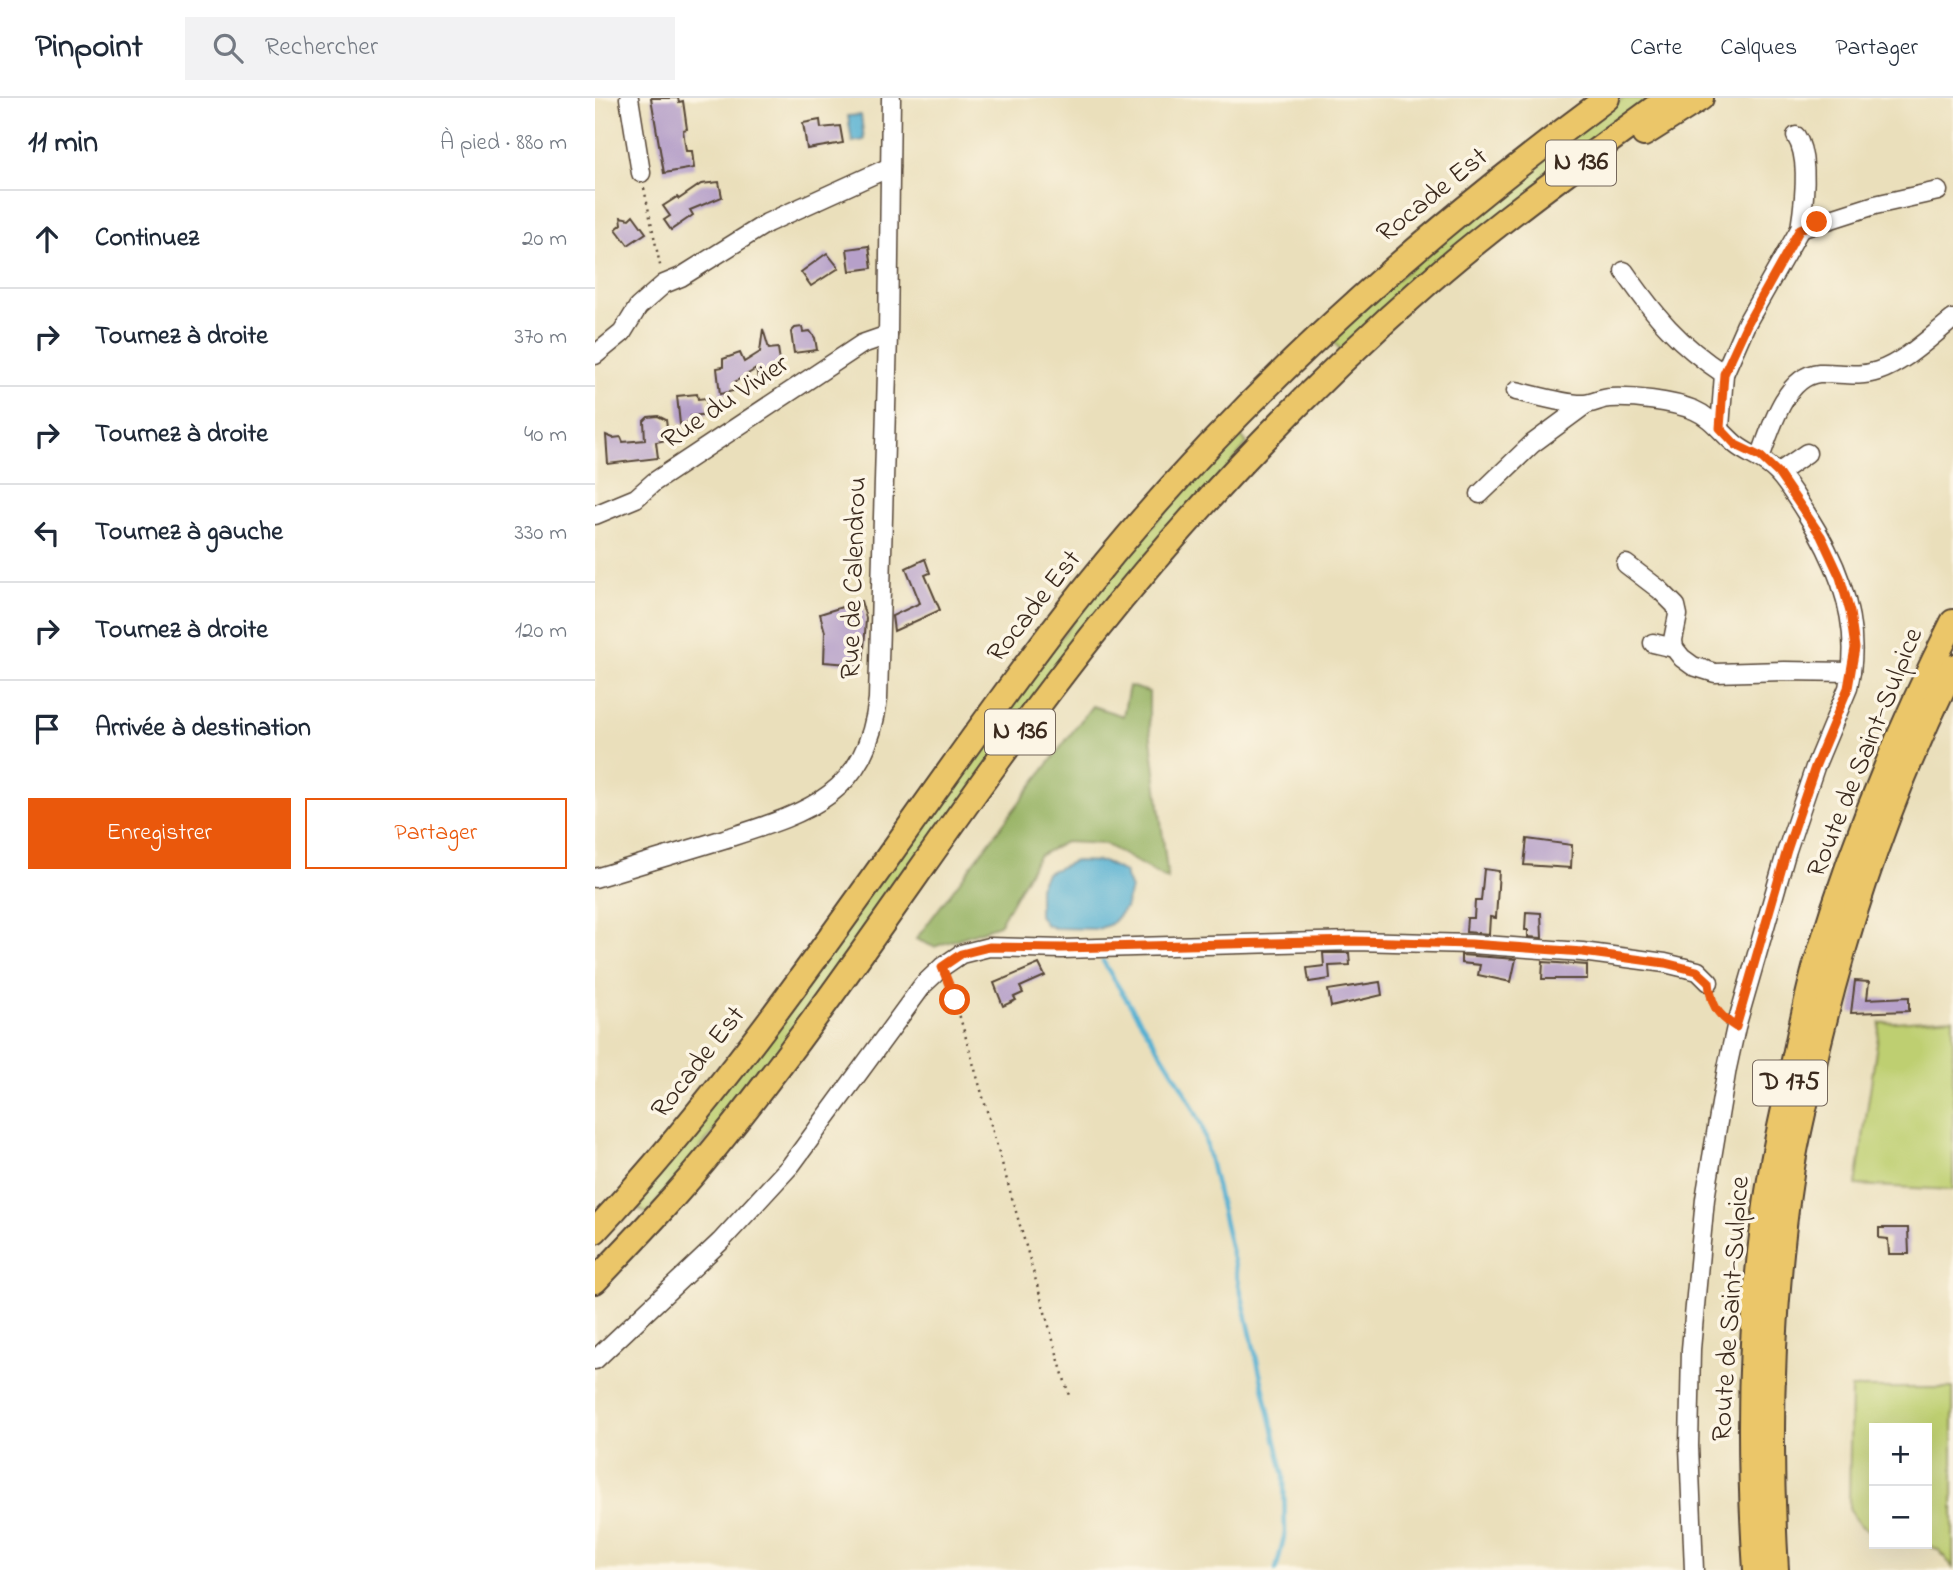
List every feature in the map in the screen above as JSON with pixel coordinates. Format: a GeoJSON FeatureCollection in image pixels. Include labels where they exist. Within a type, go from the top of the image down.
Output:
{"type":"FeatureCollection","features":[{"type":"Feature","properties":{"kind":"highway"},"geometry":{"type":"LineString","coordinates":[[1474,199],[1527,143],[1585,98]]}},
{"type":"Feature","properties":{"kind":"highway","name":"Rocade Est"},"geometry":{"type":"LineString","coordinates":[[595,1231],[666,1151],[741,1059],[959,755],[1066,614],[1119,548],[1207,449],[1312,342],[1388,271],[1474,199],[1607,98]]}},
{"type":"Feature","properties":{"kind":"highway","name":"N 136"},"geometry":{"type":"LineString","coordinates":[[595,1281],[661,1212],[718,1145],[770,1078],[1090,639],[1203,505],[1331,372],[1433,279],[1495,227],[1668,98]]}},
{"type":"Feature","properties":{"kind":"highway"},"geometry":{"type":"LineString","coordinates":[[1495,227],[1701,98]]}},
{"type":"Feature","properties":{"kind":"highway","name":"Route de Saint-Sulpice"},"geometry":{"type":"LineString","coordinates":[[1756,1570],[1752,1465],[1754,1336],[1761,1255],[1771,1174],[1807,1000],[1862,827],[1921,685],[1953,622]]}},
{"type":"Feature","properties":{"kind":"highway","name":"Route de Saint-Sulpice"},"geometry":{"type":"LineString","coordinates":[[1776,1570],[1772,1423],[1775,1337],[1791,1172],[1839,959],[1882,831],[1953,667]]}},
{"type":"Feature","properties":{"kind":"street"},"geometry":{"type":"LineString","coordinates":[[629,98],[642,173]]}},
{"type":"Feature","properties":{"kind":"street","name":"Rue de Calendrou"},"geometry":{"type":"LineString","coordinates":[[595,878],[794,816],[842,784],[860,760],[872,731],[878,699],[888,335],[891,98]]}},
{"type":"Feature","properties":{"kind":"street"},"geometry":{"type":"LineString","coordinates":[[1720,428],[1724,374],[1747,324],[1800,229],[1804,162],[1802,144],[1796,136]]}},
{"type":"Feature","properties":{"kind":"street"},"geometry":{"type":"LineString","coordinates":[[595,355],[622,333],[638,307],[664,284],[681,277],[767,223],[890,167]]}},
{"type":"Feature","properties":{"kind":"street"},"geometry":{"type":"LineString","coordinates":[[1800,229],[1875,205],[1938,191]]}},
{"type":"Feature","properties":{"kind":"street"},"geometry":{"type":"LineString","coordinates":[[1624,271],[1669,331],[1693,354],[1724,374]]}},
{"type":"Feature","properties":{"kind":"street"},"geometry":{"type":"LineString","coordinates":[[1761,457],[1775,419],[1788,394],[1801,379],[1819,373],[1877,371],[1912,351],[1953,320]]}},
{"type":"Feature","properties":{"kind":"street","name":"Rue du Vivier"},"geometry":{"type":"LineString","coordinates":[[595,515],[636,498],[665,475],[862,344],[888,335]]}},
{"type":"Feature","properties":{"kind":"street"},"geometry":{"type":"LineString","coordinates":[[1516,391],[1585,405]]}},
{"type":"Feature","properties":{"kind":"street"},"geometry":{"type":"LineString","coordinates":[[1480,494],[1532,444],[1585,405],[1607,398],[1652,401],[1695,410],[1720,428],[1736,445],[1761,457],[1778,473],[1821,536],[1840,577],[1850,612],[1855,648],[1848,688],[1815,767],[1787,850],[1736,1027],[1705,1199],[1691,1349],[1689,1446],[1694,1570]]}},
{"type":"Feature","properties":{"kind":"street"},"geometry":{"type":"LineString","coordinates":[[1778,473],[1807,453]]}},
{"type":"Feature","properties":{"kind":"street"},"geometry":{"type":"LineString","coordinates":[[1626,564],[1676,606],[1678,615],[1673,640],[1675,648],[1682,658],[1693,666],[1715,673],[1851,672]]}},
{"type":"Feature","properties":{"kind":"street"},"geometry":{"type":"LineString","coordinates":[[1653,643],[1675,648]]}},
{"type":"Feature","properties":{"kind":"street"},"geometry":{"type":"LineString","coordinates":[[595,1360],[720,1242],[791,1165],[923,985],[961,954],[989,947],[1075,948],[1355,941],[1471,944],[1583,952],[1665,963],[1697,971],[1709,982]]}},
{"type":"Feature","properties":{"kind":"path"},"geometry":{"type":"LineString","coordinates":[[642,173],[664,284]]}},
{"type":"Feature","properties":{"kind":"path"},"geometry":{"type":"LineString","coordinates":[[942,967],[955,1000],[1070,1399]]}},
{"type":"Feature","properties":{"kind":"path"},"geometry":{"type":"LineString","coordinates":[[1709,982],[1710,994],[1720,1017],[1736,1027]]}},
{"type":"Feature","properties":{"kind":"green space"},"geometry":{"type":"Polygon","coordinates":[[[1623,98],[1651,98],[1341,350],[1330,339],[1380,293],[1582,128],[1623,98]]]}},
{"type":"Feature","properties":{"kind":"green space"},"geometry":{"type":"Polygon","coordinates":[[[1237,431],[1247,443],[765,1068],[647,1214],[633,1205],[1117,565],[1237,431]]]}},
{"type":"Feature","properties":{"kind":"green space"},"geometry":{"type":"Polygon","coordinates":[[[1129,686],[1149,692],[1149,721],[1168,880],[1105,844],[1065,842],[1038,856],[999,925],[934,947],[916,939],[1092,706],[1123,716],[1129,686]]]}},
{"type":"Feature","properties":{"kind":"green space"},"geometry":{"type":"Polygon","coordinates":[[[1953,1018],[1953,1190],[1856,1185],[1880,1023],[1953,1018]]]}},
{"type":"Feature","properties":{"kind":"green space"},"geometry":{"type":"Polygon","coordinates":[[[1851,1388],[1953,1388],[1953,1568],[1939,1550],[1932,1547],[1932,1423],[1869,1423],[1869,1531],[1858,1523],[1849,1507],[1851,1388]]]}},
{"type":"Feature","properties":{"kind":"water"},"geometry":{"type":"Polygon","coordinates":[[[861,115],[864,140],[852,142],[848,116],[861,115]]]}},
{"type":"Feature","properties":{"kind":"water"},"geometry":{"type":"Polygon","coordinates":[[[1075,861],[1104,862],[1124,872],[1131,889],[1125,908],[1111,924],[1098,929],[1054,928],[1045,924],[1039,915],[1039,887],[1046,873],[1075,861]]]}},
{"type":"Feature","properties":{"kind":"building"},"geometry":{"type":"Polygon","coordinates":[[[651,98],[678,98],[679,102],[683,101],[687,129],[683,130],[686,151],[692,151],[694,168],[664,173],[651,98]]]}},
{"type":"Feature","properties":{"kind":"building"},"geometry":{"type":"Polygon","coordinates":[[[820,120],[821,128],[840,126],[843,143],[807,149],[803,123],[820,120]]]}},
{"type":"Feature","properties":{"kind":"building"},"geometry":{"type":"Polygon","coordinates":[[[719,182],[722,197],[690,210],[693,215],[671,230],[664,220],[670,216],[663,206],[701,184],[719,182]]]}},
{"type":"Feature","properties":{"kind":"building"},"geometry":{"type":"Polygon","coordinates":[[[633,215],[646,233],[628,245],[616,229],[622,224],[621,217],[629,219],[633,215]]]}},
{"type":"Feature","properties":{"kind":"building"},"geometry":{"type":"Polygon","coordinates":[[[869,246],[872,268],[850,271],[847,249],[869,246]]]}},
{"type":"Feature","properties":{"kind":"building"},"geometry":{"type":"Polygon","coordinates":[[[827,253],[839,268],[811,286],[801,272],[827,253]]]}},
{"type":"Feature","properties":{"kind":"building"},"geometry":{"type":"Polygon","coordinates":[[[802,327],[803,332],[810,331],[815,338],[817,350],[794,353],[791,332],[802,327]]]}},
{"type":"Feature","properties":{"kind":"building"},"geometry":{"type":"Polygon","coordinates":[[[763,329],[769,349],[778,348],[781,368],[769,371],[771,380],[759,383],[756,369],[733,383],[733,391],[720,394],[717,368],[723,367],[723,359],[740,353],[744,362],[760,352],[763,329]]]}},
{"type":"Feature","properties":{"kind":"building"},"geometry":{"type":"Polygon","coordinates":[[[697,394],[698,399],[706,398],[708,414],[691,416],[692,422],[680,424],[677,396],[697,394]]]}},
{"type":"Feature","properties":{"kind":"building"},"geometry":{"type":"Polygon","coordinates":[[[658,416],[666,420],[668,434],[667,440],[656,442],[658,458],[608,464],[606,435],[621,437],[623,442],[645,440],[644,421],[648,417],[658,416]]]}},
{"type":"Feature","properties":{"kind":"building"},"geometry":{"type":"Polygon","coordinates":[[[925,559],[930,573],[925,575],[940,610],[894,631],[892,616],[920,603],[906,568],[925,559]]]}},
{"type":"Feature","properties":{"kind":"building"},"geometry":{"type":"Polygon","coordinates":[[[861,601],[866,618],[863,665],[824,662],[825,632],[820,614],[861,601]]]}},
{"type":"Feature","properties":{"kind":"building"},"geometry":{"type":"Polygon","coordinates":[[[1527,839],[1572,845],[1571,868],[1524,865],[1527,839]]]}},
{"type":"Feature","properties":{"kind":"building"},"geometry":{"type":"Polygon","coordinates":[[[1484,869],[1499,871],[1496,918],[1490,917],[1489,934],[1466,932],[1467,918],[1474,918],[1475,901],[1481,901],[1484,869]]]}},
{"type":"Feature","properties":{"kind":"building"},"geometry":{"type":"Polygon","coordinates":[[[1526,912],[1541,913],[1542,938],[1528,937],[1528,930],[1525,930],[1526,912]]]}},
{"type":"Feature","properties":{"kind":"building"},"geometry":{"type":"Polygon","coordinates":[[[1323,953],[1349,953],[1350,965],[1329,966],[1330,979],[1309,982],[1307,968],[1324,966],[1323,953]]]}},
{"type":"Feature","properties":{"kind":"building"},"geometry":{"type":"Polygon","coordinates":[[[1461,955],[1516,959],[1511,982],[1478,975],[1480,965],[1461,963],[1461,955]]]}},
{"type":"Feature","properties":{"kind":"building"},"geometry":{"type":"Polygon","coordinates":[[[1543,962],[1587,965],[1587,979],[1542,979],[1543,962]]]}},
{"type":"Feature","properties":{"kind":"building"},"geometry":{"type":"Polygon","coordinates":[[[1039,964],[1045,976],[1020,987],[1023,993],[1003,1006],[994,983],[1039,964]]]}},
{"type":"Feature","properties":{"kind":"building"},"geometry":{"type":"Polygon","coordinates":[[[1855,981],[1869,982],[1867,999],[1909,997],[1909,1011],[1851,1013],[1855,981]]]}},
{"type":"Feature","properties":{"kind":"building"},"geometry":{"type":"Polygon","coordinates":[[[1380,982],[1382,995],[1331,1007],[1328,990],[1380,982]]]}},
{"type":"Feature","properties":{"kind":"building"},"geometry":{"type":"Polygon","coordinates":[[[1879,1228],[1908,1228],[1909,1254],[1889,1254],[1888,1239],[1879,1238],[1879,1228]]]}},
{"type":"Feature","properties":{"kind":"waterway"},"geometry":{"type":"LineString","coordinates":[[1103,961],[1168,1063],[1202,1126],[1284,1476],[1285,1533],[1276,1570]]}},
{"type":"Feature","properties":{"kind":"route"},"geometry":{"type":"LineString","coordinates":[[955,1000],[942,967],[961,954],[989,947],[1062,948],[1355,941],[1471,944],[1583,952],[1665,963],[1697,971],[1709,982],[1710,994],[1720,1017],[1736,1027],[1787,850],[1815,767],[1848,688],[1855,648],[1850,612],[1840,577],[1821,536],[1778,473],[1761,457],[1736,445],[1720,428],[1724,374],[1747,324],[1800,229],[1817,222]]}}]}
